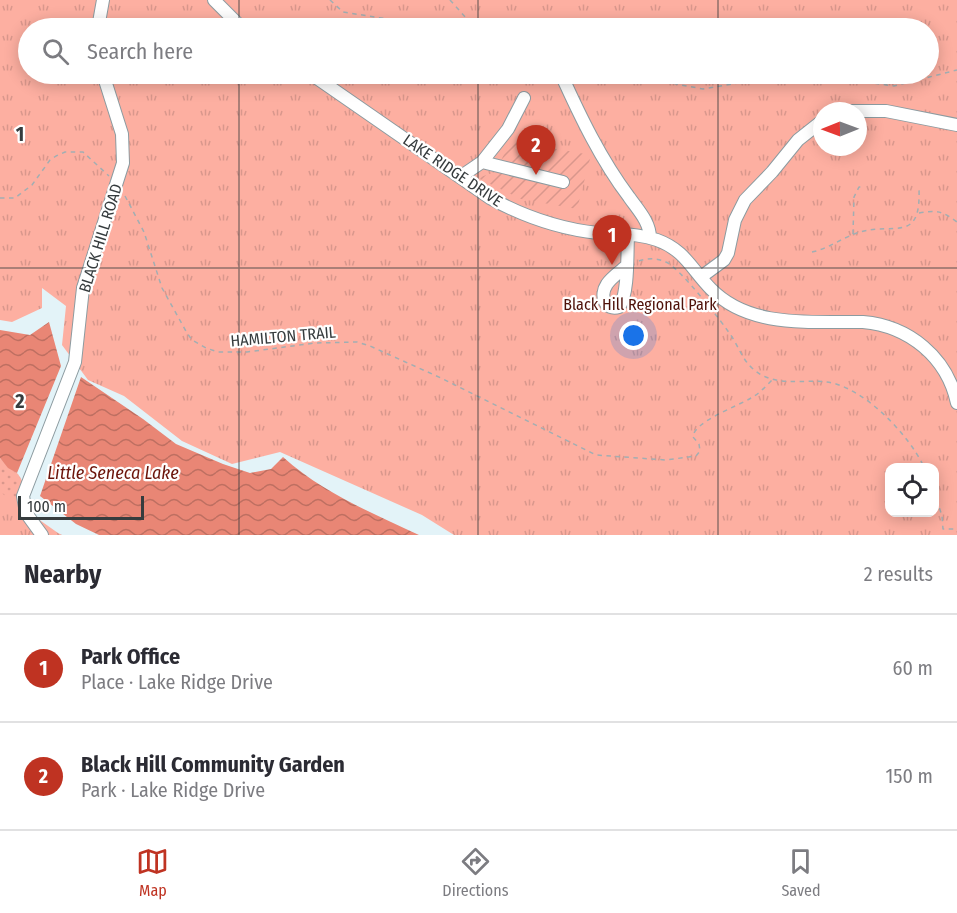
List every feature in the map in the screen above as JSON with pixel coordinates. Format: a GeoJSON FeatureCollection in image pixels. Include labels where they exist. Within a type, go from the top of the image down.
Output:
{"type":"FeatureCollection","features":[{"type":"Feature","properties":{"kind":"street"},"geometry":{"type":"LineString","coordinates":[[100,18],[103,0]]}},
{"type":"Feature","properties":{"kind":"street"},"geometry":{"type":"LineString","coordinates":[[214,0],[232,18]]}},
{"type":"Feature","properties":{"kind":"street","name":"BLACK HILL ROAD"},"geometry":{"type":"LineString","coordinates":[[42,535],[26,513],[23,496],[75,362],[83,288],[123,163],[122,134],[106,84]]}},
{"type":"Feature","properties":{"kind":"street","name":"LAKE RIDGE DRIVE"},"geometry":{"type":"LineString","coordinates":[[325,84],[490,198],[539,220],[597,233],[659,240],[680,252],[711,289],[738,309],[782,320],[870,322],[901,331],[923,345],[941,365],[954,390],[957,403]]}},
{"type":"Feature","properties":{"kind":"street"},"geometry":{"type":"LineString","coordinates":[[566,84],[596,144],[622,188],[649,226],[650,238]]}},
{"type":"Feature","properties":{"kind":"street"},"geometry":{"type":"LineString","coordinates":[[460,177],[482,162],[508,129],[524,98]]}},
{"type":"Feature","properties":{"kind":"street"},"geometry":{"type":"LineString","coordinates":[[867,111],[886,111],[957,125]]}},
{"type":"Feature","properties":{"kind":"street"},"geometry":{"type":"LineString","coordinates":[[701,277],[724,260],[728,253],[735,220],[745,200],[798,140],[813,128]]}},
{"type":"Feature","properties":{"kind":"street"},"geometry":{"type":"LineString","coordinates":[[482,162],[563,182]]}},
{"type":"Feature","properties":{"kind":"street"},"geometry":{"type":"LineString","coordinates":[[628,235],[632,264]]}},
{"type":"Feature","properties":{"kind":"path"},"geometry":{"type":"LineString","coordinates":[[330,0],[343,12],[381,18]]}},
{"type":"Feature","properties":{"kind":"path"},"geometry":{"type":"LineString","coordinates":[[450,0],[466,18]]}},
{"type":"Feature","properties":{"kind":"path"},"geometry":{"type":"LineString","coordinates":[[939,75],[957,70]]}},
{"type":"Feature","properties":{"kind":"path"},"geometry":{"type":"LineString","coordinates":[[676,84],[703,89],[732,84]]}},
{"type":"Feature","properties":{"kind":"path"},"geometry":{"type":"LineString","coordinates":[[880,84],[894,86],[902,84]]}},
{"type":"Feature","properties":{"kind":"path","name":"HAMILTON TRAIL"},"geometry":{"type":"LineString","coordinates":[[0,198],[15,198],[32,185],[50,160],[65,152],[83,152],[117,183],[144,232],[162,288],[192,340],[218,352],[247,352],[315,343],[357,342],[441,378],[596,455],[666,460],[696,456],[700,451],[699,444],[692,434],[694,431],[706,421],[752,398],[773,379]]}},
{"type":"Feature","properties":{"kind":"path"},"geometry":{"type":"LineString","coordinates":[[853,235],[854,197],[859,188],[863,187]]}},
{"type":"Feature","properties":{"kind":"path"},"geometry":{"type":"LineString","coordinates":[[812,252],[874,229],[899,230],[908,226],[918,213],[919,189]]}},
{"type":"Feature","properties":{"kind":"path"},"geometry":{"type":"LineString","coordinates":[[918,213],[943,212],[957,222]]}},
{"type":"Feature","properties":{"kind":"path"},"geometry":{"type":"LineString","coordinates":[[632,264],[655,259],[671,264],[717,316],[750,366],[758,373],[790,382],[828,382],[853,390],[903,435],[914,448],[922,463]]}},
{"type":"Feature","properties":{"kind":"path"},"geometry":{"type":"LineString","coordinates":[[939,507],[943,529],[957,529]]}},
{"type":"Feature","properties":{"kind":"green space","name":"Black Hill Regional Park"},"geometry":{"type":"Polygon","coordinates":[[[0,0],[957,0],[957,535],[454,535],[422,515],[280,452],[232,464],[182,441],[124,396],[88,380],[62,345],[66,306],[42,288],[42,308],[12,322],[0,320],[0,0]]]}},
{"type":"Feature","properties":{"kind":"green space"},"geometry":{"type":"Polygon","coordinates":[[[511,141],[591,155],[577,209],[521,199],[478,178],[495,172],[511,141]]]}},
{"type":"Feature","properties":{"kind":"green space"},"geometry":{"type":"Polygon","coordinates":[[[0,458],[18,474],[23,482],[24,490],[20,506],[0,535],[0,458]]]}},
{"type":"Feature","properties":{"kind":"green space"},"geometry":{"type":"Polygon","coordinates":[[[0,492],[58,533],[62,535],[0,535],[0,492]]]}},
{"type":"Feature","properties":{"kind":"water"},"geometry":{"type":"Polygon","coordinates":[[[49,322],[61,366],[17,473],[8,468],[0,458],[0,330],[30,335],[49,322]]]}},
{"type":"Feature","properties":{"kind":"water","name":"Little Seneca Lake"},"geometry":{"type":"Polygon","coordinates":[[[81,377],[176,444],[250,473],[271,469],[283,457],[298,470],[331,491],[419,535],[99,535],[76,524],[40,496],[81,377]]]}},
{"type":"Feature","properties":{"kind":"place","name":"Black Hill Community Garden"},"geometry":{"type":"Point","coordinates":[536,175]}},
{"type":"Feature","properties":{"kind":"place","name":"Park Office"},"geometry":{"type":"Point","coordinates":[612,265]}}]}
